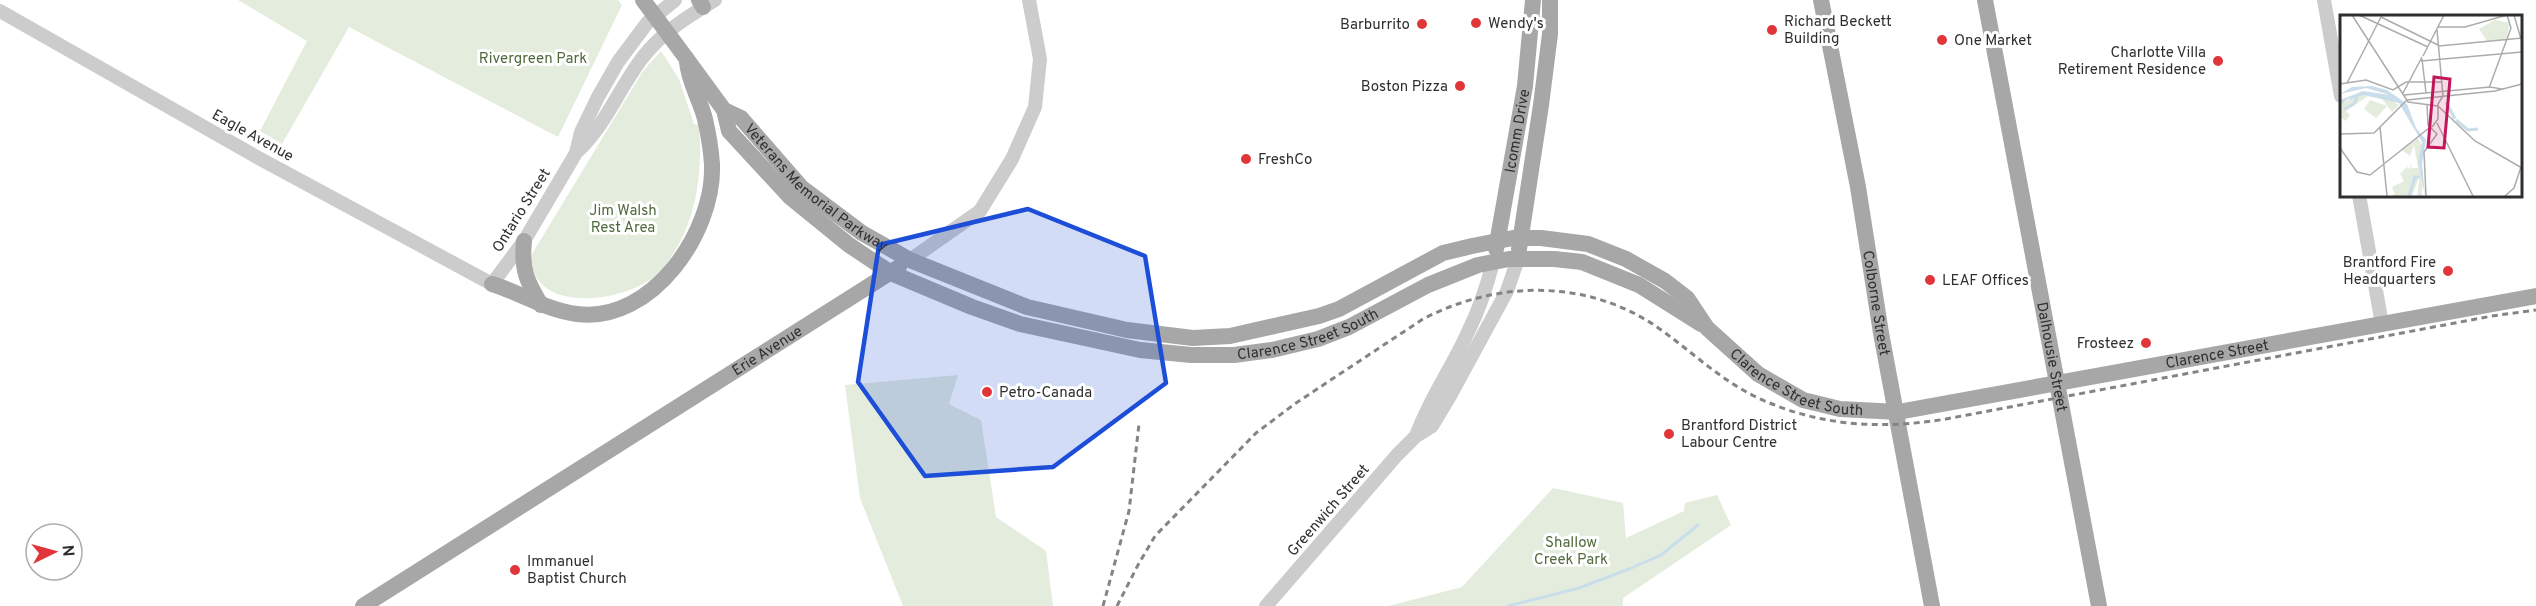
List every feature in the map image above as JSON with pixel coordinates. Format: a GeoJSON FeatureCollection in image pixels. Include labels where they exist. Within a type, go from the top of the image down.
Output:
{"type":"FeatureCollection","features":[{"type":"Feature","properties":{"kind":"main road","name":"Veterans Memorial Parkway"},"geometry":{"type":"LineString","coordinates":[[643,0],[724,110],[729,131],[790,197],[849,245],[891,273]]}},
{"type":"Feature","properties":{"kind":"main road","name":"Icomm Drive"},"geometry":{"type":"LineString","coordinates":[[1493,262],[1525,86],[1533,0]]}},
{"type":"Feature","properties":{"kind":"main road","name":"Icomm Drive"},"geometry":{"type":"LineString","coordinates":[[1518,259],[1550,34],[1550,0]]}},
{"type":"Feature","properties":{"kind":"main road","name":"Colborne Street"},"geometry":{"type":"LineString","coordinates":[[1821,0],[1932,606]]}},
{"type":"Feature","properties":{"kind":"main road","name":"Dalhousie Street"},"geometry":{"type":"LineString","coordinates":[[1985,0],[2099,606]]}},
{"type":"Feature","properties":{"kind":"main road"},"geometry":{"type":"LineString","coordinates":[[492,284],[517,292],[542,306],[579,315],[607,312],[630,306],[674,271],[696,236],[708,202],[712,165],[705,118],[688,78],[686,58]]}},
{"type":"Feature","properties":{"kind":"main road","name":"Veterans Memorial Parkway"},"geometry":{"type":"LineString","coordinates":[[724,110],[741,118],[802,188],[826,208],[862,233],[910,260]]}},
{"type":"Feature","properties":{"kind":"main road","name":"Clarence Street South"},"geometry":{"type":"LineString","coordinates":[[910,260],[1027,308],[1128,330],[1210,338],[1267,330],[1339,309],[1443,254],[1498,241],[1522,238],[1588,243],[1626,259],[1665,281],[1687,298],[1707,328]]}},
{"type":"Feature","properties":{"kind":"main road"},"geometry":{"type":"LineString","coordinates":[[524,242],[522,259],[526,280],[542,306]]}},
{"type":"Feature","properties":{"kind":"main road","name":"Clarence Street South"},"geometry":{"type":"LineString","coordinates":[[891,273],[972,307],[1020,324],[1140,350],[1191,355],[1234,355],[1272,350],[1318,339],[1349,327],[1428,285],[1478,265],[1518,259],[1582,262],[1639,285],[1707,328],[1758,374],[1803,400],[1840,409],[1898,412]]}},
{"type":"Feature","properties":{"kind":"main road","name":"Erie Avenue"},"geometry":{"type":"LineString","coordinates":[[363,606],[910,260]]}},
{"type":"Feature","properties":{"kind":"main road","name":"Clarence Street"},"geometry":{"type":"LineString","coordinates":[[1898,412],[2536,296]]}},
{"type":"Feature","properties":{"kind":"street"},"geometry":{"type":"LineString","coordinates":[[576,153],[581,132],[618,62],[647,23],[675,0]]}},
{"type":"Feature","properties":{"kind":"street","name":"Erie Avenue"},"geometry":{"type":"LineString","coordinates":[[910,260],[980,210],[1016,149],[1035,107],[1039,71],[1040,59],[1029,0]]}},
{"type":"Feature","properties":{"kind":"street"},"geometry":{"type":"LineString","coordinates":[[2324,0],[2340,90]]}},
{"type":"Feature","properties":{"kind":"street"},"geometry":{"type":"LineString","coordinates":[[576,153],[596,134],[643,56],[661,36],[706,2]]}},
{"type":"Feature","properties":{"kind":"street","name":"Eagle Avenue"},"geometry":{"type":"LineString","coordinates":[[0,11],[255,156],[492,284]]}},
{"type":"Feature","properties":{"kind":"street","name":"Ontario Street"},"geometry":{"type":"LineString","coordinates":[[492,284],[524,242],[576,153]]}},
{"type":"Feature","properties":{"kind":"street"},"geometry":{"type":"LineString","coordinates":[[2359,196],[2382,324]]}},
{"type":"Feature","properties":{"kind":"street","name":"Greenwich Street"},"geometry":{"type":"LineString","coordinates":[[1266,606],[1397,455],[1416,436],[1432,426],[1507,291],[1518,259]]}},
{"type":"Feature","properties":{"kind":"street","name":"Greenwich Street"},"geometry":{"type":"LineString","coordinates":[[1416,436],[1425,410],[1467,334],[1484,295],[1493,262]]}},
{"type":"Feature","properties":{"kind":"highlighted area"},"geometry":{"type":"Polygon","coordinates":[[[1028,209],[1145,256],[1166,383],[1053,467],[925,476],[858,382],[879,245],[1028,209]]]}},
{"type":"Feature","properties":{"kind":"green space","name":"Rivergreen Park"},"geometry":{"type":"Polygon","coordinates":[[[238,0],[618,0],[622,5],[558,137],[349,27],[282,144],[260,131],[307,41],[238,0]]]}},
{"type":"Feature","properties":{"kind":"green space","name":"Jim Walsh Rest Area"},"geometry":{"type":"Polygon","coordinates":[[[661,51],[679,79],[694,124],[699,125],[700,164],[689,221],[672,256],[659,272],[645,283],[604,297],[582,298],[562,295],[546,287],[535,274],[532,254],[643,71],[661,51]]]}},
{"type":"Feature","properties":{"kind":"green space"},"geometry":{"type":"Polygon","coordinates":[[[958,375],[949,404],[981,420],[996,517],[1046,551],[1053,606],[903,606],[860,498],[845,385],[958,375]]]}},
{"type":"Feature","properties":{"kind":"green space","name":"Shallow Creek Park"},"geometry":{"type":"Polygon","coordinates":[[[1553,488],[1623,503],[1626,538],[1684,511],[1685,503],[1717,495],[1731,525],[1623,598],[1623,606],[1388,606],[1462,587],[1553,488]]]}},
{"type":"Feature","properties":{"kind":"waterway"},"geometry":{"type":"LineString","coordinates":[[1508,606],[1579,588],[1629,569],[1661,555],[1698,525]]}},
{"type":"Feature","properties":{"kind":"railway"},"geometry":{"type":"LineString","coordinates":[[1117,606],[1155,536],[1256,433],[1296,403],[1423,319],[1452,306],[1481,297],[1542,290],[1572,293],[1601,300],[1630,311],[1657,327],[1716,372],[1754,396],[1801,414],[1848,423],[1872,424],[1946,419],[2492,316],[2536,310]]}},
{"type":"Feature","properties":{"kind":"railway"},"geometry":{"type":"LineString","coordinates":[[1103,606],[1129,511],[1139,424]]}},
{"type":"Feature","properties":{"kind":"place","name":"Wendy's"},"geometry":{"type":"Point","coordinates":[1476,23]}},
{"type":"Feature","properties":{"kind":"place","name":"Barburrito"},"geometry":{"type":"Point","coordinates":[1422,24]}},
{"type":"Feature","properties":{"kind":"place","name":"Richard Beckett Building"},"geometry":{"type":"Point","coordinates":[1772,30]}},
{"type":"Feature","properties":{"kind":"place","name":"One Market"},"geometry":{"type":"Point","coordinates":[1942,40]}},
{"type":"Feature","properties":{"kind":"place","name":"Charlotte Villa Retirement Residence"},"geometry":{"type":"Point","coordinates":[2218,61]}},
{"type":"Feature","properties":{"kind":"place","name":"Boston Pizza"},"geometry":{"type":"Point","coordinates":[1460,86]}},
{"type":"Feature","properties":{"kind":"place","name":"FreshCo"},"geometry":{"type":"Point","coordinates":[1246,159]}},
{"type":"Feature","properties":{"kind":"place","name":"Brantford Fire Headquarters"},"geometry":{"type":"Point","coordinates":[2448,271]}},
{"type":"Feature","properties":{"kind":"place","name":"LEAF Offices"},"geometry":{"type":"Point","coordinates":[1930,280]}},
{"type":"Feature","properties":{"kind":"place","name":"Frosteez"},"geometry":{"type":"Point","coordinates":[2146,343]}},
{"type":"Feature","properties":{"kind":"place","name":"Petro-Canada"},"geometry":{"type":"Point","coordinates":[987,392]}},
{"type":"Feature","properties":{"kind":"place","name":"Brantford District Labour Centre"},"geometry":{"type":"Point","coordinates":[1669,434]}},
{"type":"Feature","properties":{"kind":"place","name":"Immanuel Baptist Church"},"geometry":{"type":"Point","coordinates":[515,570]}}]}
